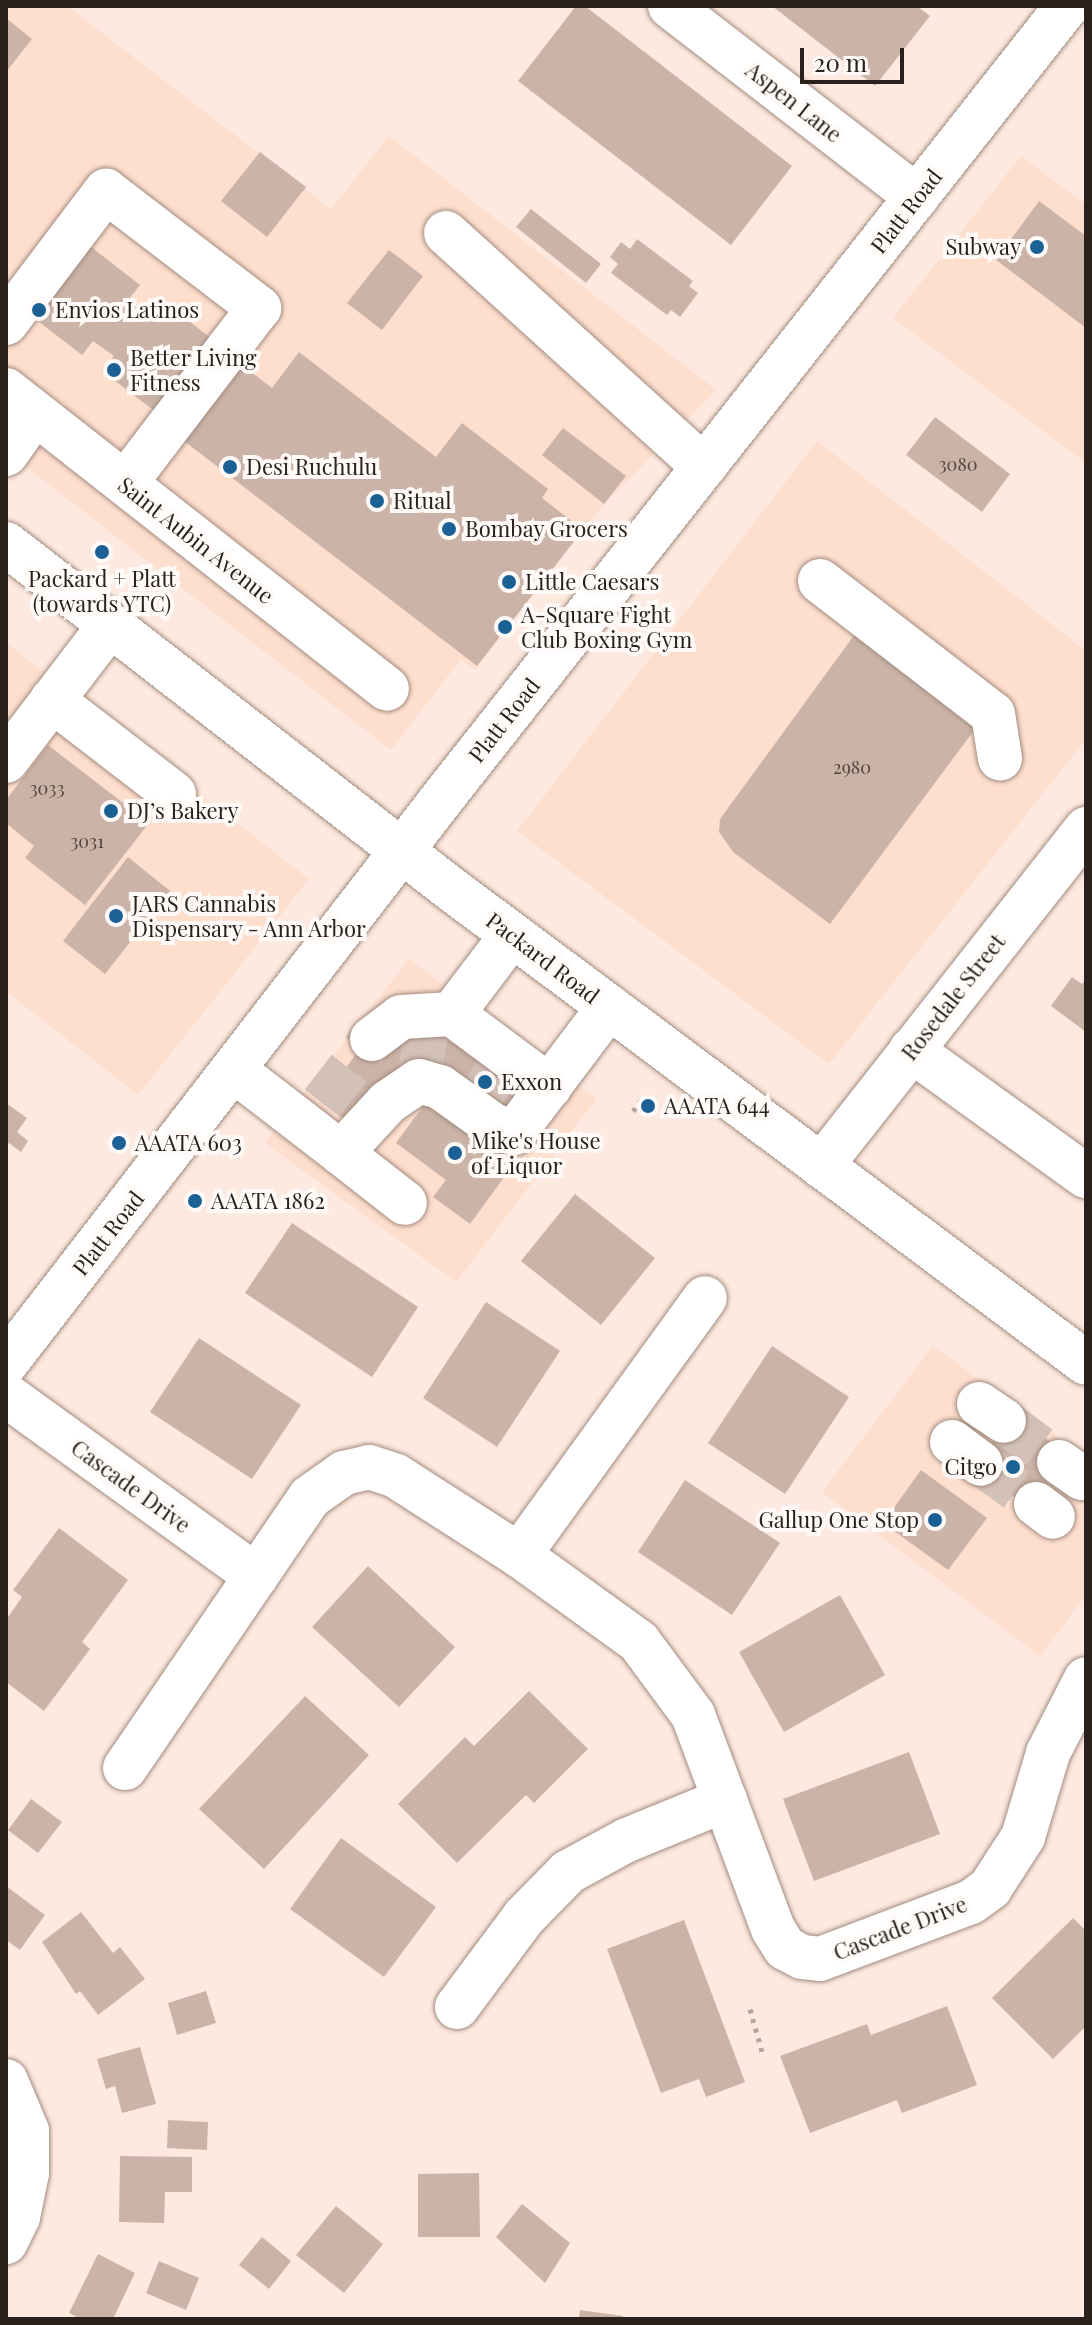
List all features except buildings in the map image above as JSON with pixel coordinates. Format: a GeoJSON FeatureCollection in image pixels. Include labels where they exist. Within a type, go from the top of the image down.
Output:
{"type":"FeatureCollection","features":[{"type":"Feature","properties":{"kind":"street","name":"Aspen Lane"},"geometry":{"type":"LineString","coordinates":[[670,6],[917,197]]}},
{"type":"Feature","properties":{"kind":"street","name":"Platt Road"},"geometry":{"type":"LineString","coordinates":[[6,1363],[1067,6]]}},
{"type":"Feature","properties":{"kind":"street"},"geometry":{"type":"LineString","coordinates":[[6,323],[106,191],[259,308],[125,483]]}},
{"type":"Feature","properties":{"kind":"street"},"geometry":{"type":"LineString","coordinates":[[446,233],[704,467]]}},
{"type":"Feature","properties":{"kind":"street"},"geometry":{"type":"LineString","coordinates":[[6,454],[21,402]]}},
{"type":"Feature","properties":{"kind":"street","name":"Saint Aubin Avenue"},"geometry":{"type":"LineString","coordinates":[[21,402],[387,689]]}},
{"type":"Feature","properties":{"kind":"street","name":"Packard Road"},"geometry":{"type":"LineString","coordinates":[[6,544],[512,935],[1086,1363]]}},
{"type":"Feature","properties":{"kind":"street"},"geometry":{"type":"LineString","coordinates":[[820,581],[993,714],[1000,758]]}},
{"type":"Feature","properties":{"kind":"street"},"geometry":{"type":"LineString","coordinates":[[6,761],[110,625]]}},
{"type":"Feature","properties":{"kind":"street"},"geometry":{"type":"LineString","coordinates":[[52,700],[174,794]]}},
{"type":"Feature","properties":{"kind":"street","name":"Rosedale Street"},"geometry":{"type":"LineString","coordinates":[[821,1166],[1086,829]]}},
{"type":"Feature","properties":{"kind":"street"},"geometry":{"type":"LineString","coordinates":[[341,1153],[512,935]]}},
{"type":"Feature","properties":{"kind":"street"},"geometry":{"type":"LineString","coordinates":[[416,1057],[489,1084],[514,1133],[609,1007]]}},
{"type":"Feature","properties":{"kind":"street"},"geometry":{"type":"LineString","coordinates":[[372,1039],[401,1017],[416,1057],[432,1082],[550,1087]]}},
{"type":"Feature","properties":{"kind":"street"},"geometry":{"type":"LineString","coordinates":[[911,1050],[1086,1176]]}},
{"type":"Feature","properties":{"kind":"street"},"geometry":{"type":"LineString","coordinates":[[235,1071],[313,1114],[341,1153],[405,1203]]}},
{"type":"Feature","properties":{"kind":"street"},"geometry":{"type":"LineString","coordinates":[[519,1555],[705,1298]]}},
{"type":"Feature","properties":{"kind":"street","name":"Cascade Drive"},"geometry":{"type":"LineString","coordinates":[[6,1395],[256,1576]]}},
{"type":"Feature","properties":{"kind":"street","name":"Cascade Drive"},"geometry":{"type":"LineString","coordinates":[[125,1768],[310,1497],[344,1473],[369,1467],[396,1476],[602,1610],[671,1680],[693,1715],[773,1929],[785,1948],[802,1957],[820,1959],[971,1902],[990,1888],[1023,1837],[1048,1753],[1086,1679]]}},
{"type":"Feature","properties":{"kind":"street"},"geometry":{"type":"LineString","coordinates":[[457,2007],[524,1917],[568,1872],[606,1850],[725,1800]]}},
{"type":"Feature","properties":{"kind":"street"},"geometry":{"type":"LineString","coordinates":[[6,2081],[27,2131],[27,2173],[6,2242]]}},
{"type":"Feature","properties":{"kind":"path"},"geometry":{"type":"LineString","coordinates":[[633,1111],[643,1097]]}},
{"type":"Feature","properties":{"kind":"path"},"geometry":{"type":"LineString","coordinates":[[750,2009],[763,2055]]}},
{"type":"Feature","properties":{"kind":"shaded area"},"geometry":{"type":"Polygon","coordinates":[[[6,6],[67,6],[331,209],[389,136],[716,390],[598,511],[475,670],[461,659],[391,750],[6,451],[6,6]]]}},
{"type":"Feature","properties":{"kind":"shaded area"},"geometry":{"type":"Polygon","coordinates":[[[1021,156],[1086,205],[1086,463],[893,318],[1021,156]]]}},
{"type":"Feature","properties":{"kind":"shaded area"},"geometry":{"type":"Polygon","coordinates":[[[817,441],[1086,651],[1086,739],[829,1064],[517,831],[817,441]]]}},
{"type":"Feature","properties":{"kind":"shaded area"},"geometry":{"type":"Polygon","coordinates":[[[6,643],[309,879],[138,1095],[6,991],[6,643]]]}},
{"type":"Feature","properties":{"kind":"shaded area"},"geometry":{"type":"Polygon","coordinates":[[[409,959],[596,1099],[456,1282],[265,1143],[409,959]]]}},
{"type":"Feature","properties":{"kind":"shaded area"},"geometry":{"type":"Polygon","coordinates":[[[933,1346],[1086,1458],[1086,1595],[1040,1656],[822,1492],[933,1346]]]}},
{"type":"Feature","properties":{"kind":"tunnel"},"geometry":{"type":"LineString","coordinates":[[420,1070],[427,1029]]}},
{"type":"Feature","properties":{"kind":"tunnel"},"geometry":{"type":"LineString","coordinates":[[322,1103],[372,1039]]}},
{"type":"Feature","properties":{"kind":"tunnel"},"geometry":{"type":"LineString","coordinates":[[477,1101],[500,1068]]}},
{"type":"Feature","properties":{"kind":"tunnel"},"geometry":{"type":"LineString","coordinates":[[1004,1421],[1059,1462]]}},
{"type":"Feature","properties":{"kind":"tunnel"},"geometry":{"type":"LineString","coordinates":[[981,1464],[1036,1504]]}},
{"type":"Feature","properties":{"kind":"place","name":"Subway"},"geometry":{"type":"Point","coordinates":[1037,247]}},
{"type":"Feature","properties":{"kind":"place","name":"Envios Latinos"},"geometry":{"type":"Point","coordinates":[39,310]}},
{"type":"Feature","properties":{"kind":"place","name":"Better Living Fitness"},"geometry":{"type":"Point","coordinates":[114,370]}},
{"type":"Feature","properties":{"kind":"place","name":"Desi Ruchulu"},"geometry":{"type":"Point","coordinates":[230,467]}},
{"type":"Feature","properties":{"kind":"place","name":"Ritual"},"geometry":{"type":"Point","coordinates":[377,501]}},
{"type":"Feature","properties":{"kind":"place","name":"Bombay Grocers"},"geometry":{"type":"Point","coordinates":[449,529]}},
{"type":"Feature","properties":{"kind":"place","name":"Packard + Platt (towards YTC)"},"geometry":{"type":"Point","coordinates":[102,552]}},
{"type":"Feature","properties":{"kind":"place","name":"Little Caesars"},"geometry":{"type":"Point","coordinates":[509,582]}},
{"type":"Feature","properties":{"kind":"place","name":"A-Square Fight Club Boxing Gym"},"geometry":{"type":"Point","coordinates":[505,627]}},
{"type":"Feature","properties":{"kind":"place","name":"DJ’s Bakery"},"geometry":{"type":"Point","coordinates":[111,811]}},
{"type":"Feature","properties":{"kind":"place","name":"JARS Cannabis Dispensary - Ann Arbor"},"geometry":{"type":"Point","coordinates":[116,916]}},
{"type":"Feature","properties":{"kind":"place","name":"Exxon"},"geometry":{"type":"Point","coordinates":[485,1082]}},
{"type":"Feature","properties":{"kind":"place","name":"AAATA 644"},"geometry":{"type":"Point","coordinates":[648,1106]}},
{"type":"Feature","properties":{"kind":"place","name":"AAATA 603"},"geometry":{"type":"Point","coordinates":[119,1143]}},
{"type":"Feature","properties":{"kind":"place","name":"Mike's House of Liquor"},"geometry":{"type":"Point","coordinates":[455,1153]}},
{"type":"Feature","properties":{"kind":"place","name":"AAATA 1862"},"geometry":{"type":"Point","coordinates":[195,1201]}},
{"type":"Feature","properties":{"kind":"place","name":"Citgo"},"geometry":{"type":"Point","coordinates":[1013,1467]}},
{"type":"Feature","properties":{"kind":"place","name":"Gallup One Stop"},"geometry":{"type":"Point","coordinates":[935,1520]}}]}
